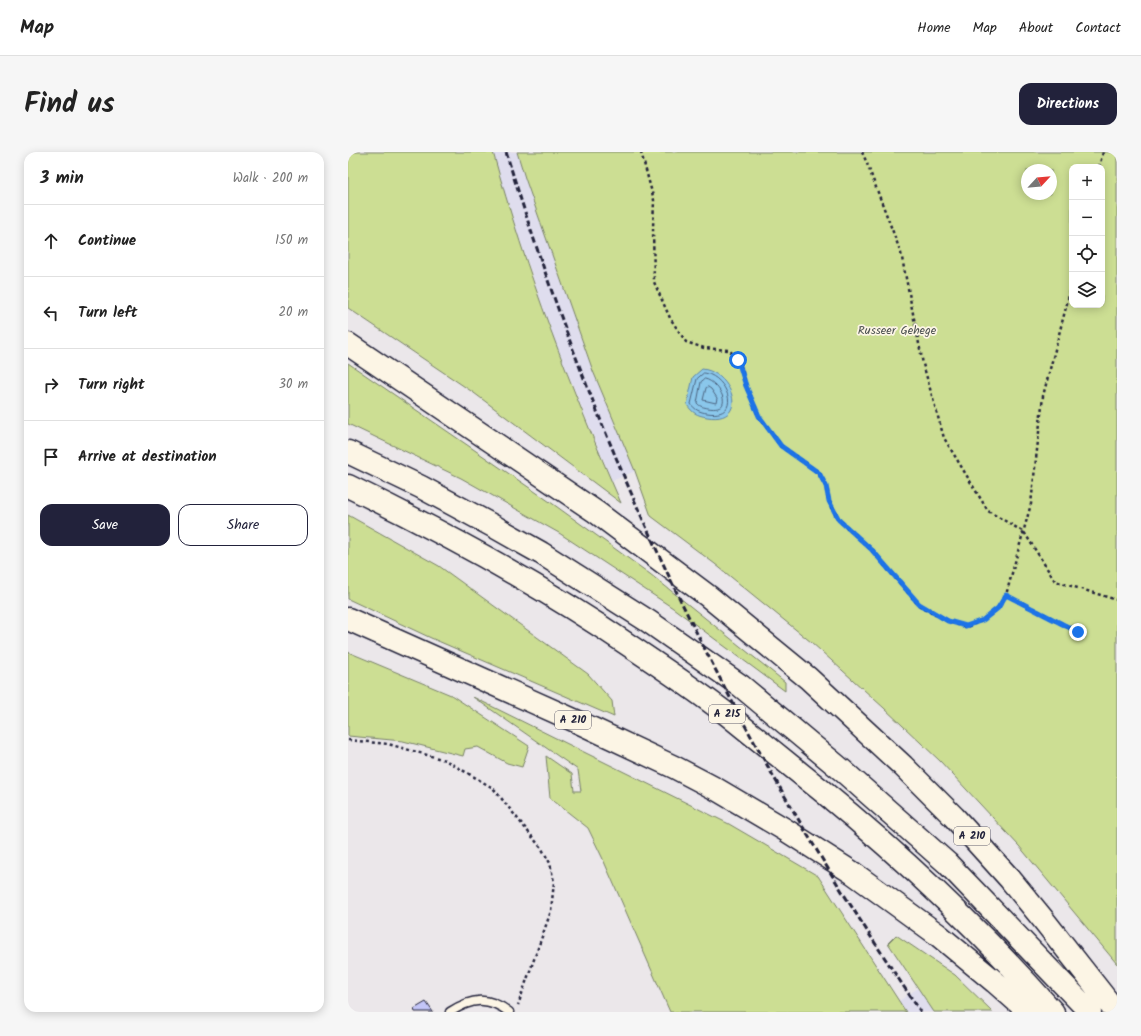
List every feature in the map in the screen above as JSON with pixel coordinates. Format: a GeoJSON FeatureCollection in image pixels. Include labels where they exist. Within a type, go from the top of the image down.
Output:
{"type":"FeatureCollection","features":[{"type":"Feature","properties":{"kind":"highway","name":"A 210"},"geometry":{"type":"LineString","coordinates":[[348,344],[596,512],[708,596],[808,678],[903,766],[954,817],[1010,879],[1116,1012]]}},
{"type":"Feature","properties":{"kind":"highway","name":"A 215"},"geometry":{"type":"LineString","coordinates":[[348,452],[421,487],[541,553],[648,621],[741,686],[843,771],[947,863],[1090,1012]]}},
{"type":"Feature","properties":{"kind":"highway","name":"A 215"},"geometry":{"type":"LineString","coordinates":[[348,486],[473,550],[542,589],[628,644],[728,715],[831,797],[899,856],[1018,972],[1053,1012]]}},
{"type":"Feature","properties":{"kind":"highway","name":"A 210"},"geometry":{"type":"LineString","coordinates":[[348,619],[578,722],[674,767],[716,789],[854,873],[937,934],[1029,1012]]}},
{"type":"Feature","properties":{"kind":"lane"},"geometry":{"type":"LineString","coordinates":[[450,1012],[458,1007],[477,1000],[496,1003],[509,1012]]}},
{"type":"Feature","properties":{"kind":"path"},"geometry":{"type":"LineString","coordinates":[[641,152],[654,200],[654,282],[670,318],[686,342],[704,348],[729,350],[738,360],[746,386],[759,416],[781,446],[819,473],[826,486],[829,501],[839,520],[872,550],[919,604],[948,621],[966,626],[983,620],[998,608],[1006,595],[1032,504],[1043,396],[1069,296]]}},
{"type":"Feature","properties":{"kind":"path"},"geometry":{"type":"LineString","coordinates":[[862,152],[901,253],[923,364],[944,438],[988,511],[1024,532],[1055,581],[1117,600]]}},
{"type":"Feature","properties":{"kind":"path"},"geometry":{"type":"LineString","coordinates":[[1100,164],[1103,152]]}},
{"type":"Feature","properties":{"kind":"path"},"geometry":{"type":"LineString","coordinates":[[1006,595],[1078,632]]}},
{"type":"Feature","properties":{"kind":"path"},"geometry":{"type":"LineString","coordinates":[[348,740],[388,744],[445,760],[493,788],[542,849],[550,863],[553,874],[551,911],[515,1012]]}},
{"type":"Feature","properties":{"kind":"shaded area"},"geometry":{"type":"Polygon","coordinates":[[[493,152],[517,152],[593,371],[635,471],[612,481],[555,342],[503,190],[493,152]]]}},
{"type":"Feature","properties":{"kind":"shaded area"},"geometry":{"type":"Polygon","coordinates":[[[918,988],[934,1012],[906,1012],[899,1001],[918,988]]]}},
{"type":"Feature","properties":{"kind":"green space"},"geometry":{"type":"Polygon","coordinates":[[[348,152],[493,152],[520,241],[551,330],[602,460],[621,503],[474,393],[348,308],[348,152]]]}},
{"type":"Feature","properties":{"kind":"green space","name":"Russeer Gehege"},"geometry":{"type":"Polygon","coordinates":[[[517,152],[1117,152],[1117,964],[1019,846],[940,761],[811,642],[715,564],[651,516],[635,471],[593,371],[517,152]]]}},
{"type":"Feature","properties":{"kind":"green space"},"geometry":{"type":"Polygon","coordinates":[[[348,363],[553,504],[650,574],[785,682],[785,691],[673,608],[559,533],[461,478],[348,424],[348,363]]]}},
{"type":"Feature","properties":{"kind":"green space"},"geometry":{"type":"Polygon","coordinates":[[[348,515],[439,566],[588,674],[612,701],[614,717],[431,638],[348,599],[348,515]]]}},
{"type":"Feature","properties":{"kind":"green space"},"geometry":{"type":"Polygon","coordinates":[[[348,652],[451,695],[529,746],[522,767],[507,763],[478,747],[465,749],[463,756],[403,741],[348,736],[348,652]]]}},
{"type":"Feature","properties":{"kind":"green space"},"geometry":{"type":"Polygon","coordinates":[[[473,697],[729,824],[818,876],[906,1012],[670,1012],[588,828],[550,798],[546,756],[572,774],[574,791],[581,791],[578,770],[473,697]]]}},
{"type":"Feature","properties":{"kind":"green space"},"geometry":{"type":"Polygon","coordinates":[[[896,935],[955,975],[993,1012],[934,1012],[888,943],[896,935]]]}},
{"type":"Feature","properties":{"kind":"water"},"geometry":{"type":"Polygon","coordinates":[[[702,369],[713,372],[729,387],[732,397],[732,406],[729,413],[720,417],[707,417],[693,412],[687,405],[693,377],[702,369]]]}},
{"type":"Feature","properties":{"kind":"building"},"geometry":{"type":"Polygon","coordinates":[[[426,1002],[433,1012],[415,1012],[414,1009],[426,1002]]]}},
{"type":"Feature","properties":{"kind":"railway"},"geometry":{"type":"LineString","coordinates":[[506,152],[549,284],[573,349],[624,477],[652,541],[713,665],[786,798],[865,928],[921,1012]]}},
{"type":"Feature","properties":{"kind":"route"},"geometry":{"type":"LineString","coordinates":[[738,360],[746,386],[759,416],[781,446],[819,473],[826,486],[829,501],[839,520],[872,550],[919,604],[948,621],[966,626],[983,620],[998,608],[1006,595],[1078,632]]}}]}
